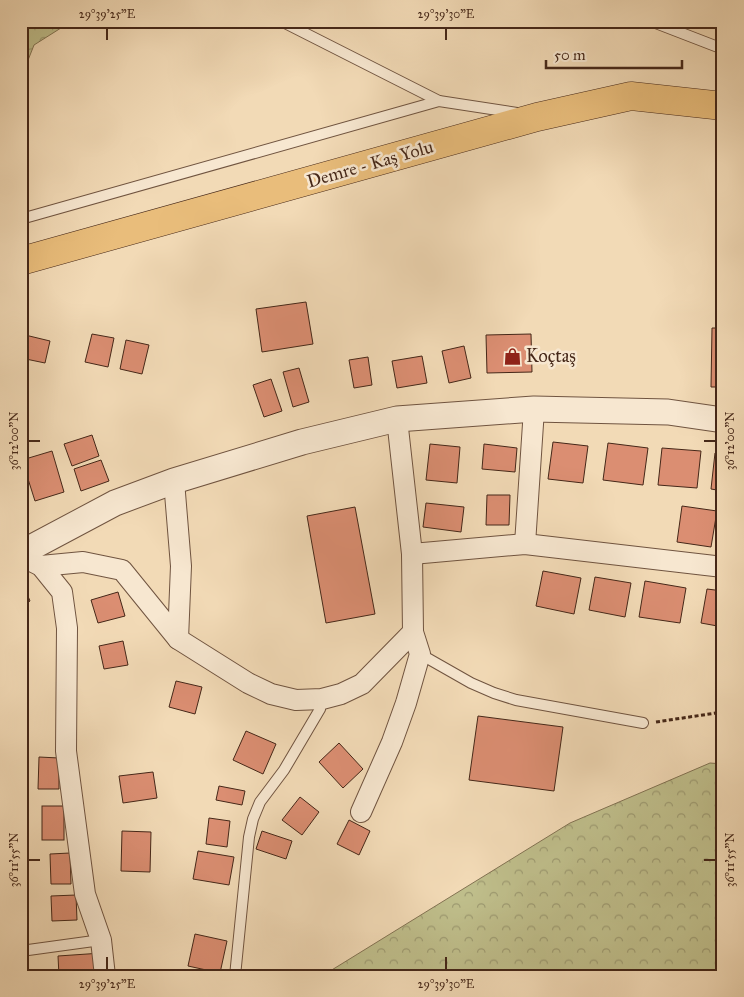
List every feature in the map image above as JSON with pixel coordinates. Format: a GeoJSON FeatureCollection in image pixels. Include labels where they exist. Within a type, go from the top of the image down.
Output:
{"type":"FeatureCollection","features":[{"type":"Feature","properties":{"kind":"highway","name":"Demre - Kaş Yolu"},"geometry":{"type":"LineString","coordinates":[[21,262],[537,117],[631,96],[723,106]]}},
{"type":"Feature","properties":{"kind":"street"},"geometry":{"type":"LineString","coordinates":[[525,544],[534,409]]}},
{"type":"Feature","properties":{"kind":"street"},"geometry":{"type":"LineString","coordinates":[[28,558],[115,503],[174,481],[302,442],[397,419],[534,409],[668,412],[723,420]]}},
{"type":"Feature","properties":{"kind":"street"},"geometry":{"type":"LineString","coordinates":[[361,812],[392,742],[406,704],[420,654],[413,632],[412,554],[397,419]]}},
{"type":"Feature","properties":{"kind":"street"},"geometry":{"type":"LineString","coordinates":[[174,481],[180,566],[178,639]]}},
{"type":"Feature","properties":{"kind":"street"},"geometry":{"type":"LineString","coordinates":[[412,554],[525,544],[723,567]]}},
{"type":"Feature","properties":{"kind":"street"},"geometry":{"type":"LineString","coordinates":[[28,558],[83,562],[122,570],[178,639],[248,683],[271,694],[296,700],[322,699],[341,694],[362,684],[413,632]]}},
{"type":"Feature","properties":{"kind":"street"},"geometry":{"type":"LineString","coordinates":[[28,558],[62,592],[67,628],[66,751],[85,894],[101,940],[105,976]]}},
{"type":"Feature","properties":{"kind":"lane"},"geometry":{"type":"LineString","coordinates":[[281,21],[439,101],[537,117]]}},
{"type":"Feature","properties":{"kind":"lane"},"geometry":{"type":"LineString","coordinates":[[653,22],[723,49]]}},
{"type":"Feature","properties":{"kind":"lane"},"geometry":{"type":"LineString","coordinates":[[21,219],[439,101]]}},
{"type":"Feature","properties":{"kind":"lane"},"geometry":{"type":"LineString","coordinates":[[420,654],[470,683],[516,700],[643,723]]}},
{"type":"Feature","properties":{"kind":"lane"},"geometry":{"type":"LineString","coordinates":[[235,976],[249,837],[253,819],[260,802],[284,770],[320,709],[322,699]]}},
{"type":"Feature","properties":{"kind":"lane"},"geometry":{"type":"LineString","coordinates":[[21,951],[101,940]]}},
{"type":"Feature","properties":{"kind":"path"},"geometry":{"type":"LineString","coordinates":[[643,723],[716,713],[723,715]]}},
{"type":"Feature","properties":{"kind":"green space"},"geometry":{"type":"Polygon","coordinates":[[[21,21],[72,21],[34,45],[21,78],[21,21]]]}},
{"type":"Feature","properties":{"kind":"green space"},"geometry":{"type":"Polygon","coordinates":[[[710,763],[723,764],[723,976],[322,976],[570,823],[710,763]]]}},
{"type":"Feature","properties":{"kind":"building"},"geometry":{"type":"Polygon","coordinates":[[[306,302],[313,344],[262,352],[256,309],[306,302]]]}},
{"type":"Feature","properties":{"kind":"building"},"geometry":{"type":"Polygon","coordinates":[[[712,328],[723,328],[723,387],[711,387],[712,328]]]}},
{"type":"Feature","properties":{"kind":"building"},"geometry":{"type":"Polygon","coordinates":[[[21,334],[50,341],[45,363],[21,358],[21,334]]]}},
{"type":"Feature","properties":{"kind":"building"},"geometry":{"type":"Polygon","coordinates":[[[92,334],[114,338],[108,367],[85,362],[92,334]]]}},
{"type":"Feature","properties":{"kind":"building"},"geometry":{"type":"Polygon","coordinates":[[[531,334],[532,372],[487,373],[486,335],[531,334]]]}},
{"type":"Feature","properties":{"kind":"building"},"geometry":{"type":"Polygon","coordinates":[[[126,340],[149,345],[142,374],[120,369],[126,340]]]}},
{"type":"Feature","properties":{"kind":"building"},"geometry":{"type":"Polygon","coordinates":[[[464,346],[471,378],[449,383],[442,351],[464,346]]]}},
{"type":"Feature","properties":{"kind":"building"},"geometry":{"type":"Polygon","coordinates":[[[422,356],[427,383],[397,388],[392,361],[422,356]]]}},
{"type":"Feature","properties":{"kind":"building"},"geometry":{"type":"Polygon","coordinates":[[[368,357],[372,385],[354,388],[349,360],[368,357]]]}},
{"type":"Feature","properties":{"kind":"building"},"geometry":{"type":"Polygon","coordinates":[[[299,368],[309,402],[293,407],[283,372],[299,368]]]}},
{"type":"Feature","properties":{"kind":"building"},"geometry":{"type":"Polygon","coordinates":[[[271,379],[282,411],[264,417],[253,385],[271,379]]]}},
{"type":"Feature","properties":{"kind":"building"},"geometry":{"type":"Polygon","coordinates":[[[92,435],[99,456],[72,466],[64,444],[92,435]]]}},
{"type":"Feature","properties":{"kind":"building"},"geometry":{"type":"Polygon","coordinates":[[[553,442],[588,446],[583,483],[548,479],[553,442]]]}},
{"type":"Feature","properties":{"kind":"building"},"geometry":{"type":"Polygon","coordinates":[[[608,443],[648,448],[643,485],[603,480],[608,443]]]}},
{"type":"Feature","properties":{"kind":"building"},"geometry":{"type":"Polygon","coordinates":[[[430,444],[460,447],[457,483],[426,480],[430,444]]]}},
{"type":"Feature","properties":{"kind":"building"},"geometry":{"type":"Polygon","coordinates":[[[484,444],[517,448],[515,472],[482,469],[484,444]]]}},
{"type":"Feature","properties":{"kind":"building"},"geometry":{"type":"Polygon","coordinates":[[[662,448],[701,451],[697,488],[658,485],[662,448]]]}},
{"type":"Feature","properties":{"kind":"building"},"geometry":{"type":"Polygon","coordinates":[[[52,451],[64,492],[35,501],[22,460],[52,451]]]}},
{"type":"Feature","properties":{"kind":"building"},"geometry":{"type":"Polygon","coordinates":[[[715,453],[723,454],[723,491],[711,489],[715,453]]]}},
{"type":"Feature","properties":{"kind":"building"},"geometry":{"type":"Polygon","coordinates":[[[101,460],[109,481],[81,491],[74,469],[101,460]]]}},
{"type":"Feature","properties":{"kind":"building"},"geometry":{"type":"Polygon","coordinates":[[[487,495],[510,495],[509,525],[486,525],[487,495]]]}},
{"type":"Feature","properties":{"kind":"building"},"geometry":{"type":"Polygon","coordinates":[[[426,503],[464,507],[461,532],[423,527],[426,503]]]}},
{"type":"Feature","properties":{"kind":"building"},"geometry":{"type":"Polygon","coordinates":[[[682,506],[717,511],[711,547],[677,542],[682,506]]]}},
{"type":"Feature","properties":{"kind":"building"},"geometry":{"type":"Polygon","coordinates":[[[355,507],[375,614],[326,623],[307,516],[355,507]]]}},
{"type":"Feature","properties":{"kind":"building"},"geometry":{"type":"Polygon","coordinates":[[[543,571],[581,578],[574,614],[536,606],[543,571]]]}},
{"type":"Feature","properties":{"kind":"building"},"geometry":{"type":"Polygon","coordinates":[[[595,577],[631,583],[625,617],[589,610],[595,577]]]}},
{"type":"Feature","properties":{"kind":"building"},"geometry":{"type":"Polygon","coordinates":[[[645,581],[686,588],[680,623],[639,617],[645,581]]]}},
{"type":"Feature","properties":{"kind":"building"},"geometry":{"type":"Polygon","coordinates":[[[25,589],[30,601],[21,607],[21,591],[25,589]]]}},
{"type":"Feature","properties":{"kind":"building"},"geometry":{"type":"Polygon","coordinates":[[[707,589],[723,591],[723,627],[701,623],[707,589]]]}},
{"type":"Feature","properties":{"kind":"building"},"geometry":{"type":"Polygon","coordinates":[[[118,592],[125,616],[98,623],[91,600],[118,592]]]}},
{"type":"Feature","properties":{"kind":"building"},"geometry":{"type":"Polygon","coordinates":[[[123,641],[128,665],[104,669],[99,646],[123,641]]]}},
{"type":"Feature","properties":{"kind":"building"},"geometry":{"type":"Polygon","coordinates":[[[176,681],[202,687],[195,714],[169,707],[176,681]]]}},
{"type":"Feature","properties":{"kind":"building"},"geometry":{"type":"Polygon","coordinates":[[[478,716],[563,727],[554,791],[469,780],[478,716]]]}},
{"type":"Feature","properties":{"kind":"building"},"geometry":{"type":"Polygon","coordinates":[[[246,731],[276,744],[263,774],[233,760],[246,731]]]}},
{"type":"Feature","properties":{"kind":"building"},"geometry":{"type":"Polygon","coordinates":[[[339,743],[363,769],[343,788],[319,762],[339,743]]]}},
{"type":"Feature","properties":{"kind":"building"},"geometry":{"type":"Polygon","coordinates":[[[39,757],[59,758],[59,789],[38,789],[39,757]]]}},
{"type":"Feature","properties":{"kind":"building"},"geometry":{"type":"Polygon","coordinates":[[[21,764],[23,764],[22,794],[21,794],[21,764]]]}},
{"type":"Feature","properties":{"kind":"building"},"geometry":{"type":"Polygon","coordinates":[[[153,772],[157,798],[123,803],[119,776],[153,772]]]}},
{"type":"Feature","properties":{"kind":"building"},"geometry":{"type":"Polygon","coordinates":[[[219,786],[245,791],[242,805],[216,800],[219,786]]]}},
{"type":"Feature","properties":{"kind":"building"},"geometry":{"type":"Polygon","coordinates":[[[300,797],[319,812],[302,835],[282,820],[300,797]]]}},
{"type":"Feature","properties":{"kind":"building"},"geometry":{"type":"Polygon","coordinates":[[[42,806],[64,806],[64,840],[42,840],[42,806]]]}},
{"type":"Feature","properties":{"kind":"building"},"geometry":{"type":"Polygon","coordinates":[[[209,818],[230,821],[227,847],[206,844],[209,818]]]}},
{"type":"Feature","properties":{"kind":"building"},"geometry":{"type":"Polygon","coordinates":[[[349,820],[370,831],[359,855],[337,844],[349,820]]]}},
{"type":"Feature","properties":{"kind":"building"},"geometry":{"type":"Polygon","coordinates":[[[122,831],[151,832],[150,872],[121,871],[122,831]]]}},
{"type":"Feature","properties":{"kind":"building"},"geometry":{"type":"Polygon","coordinates":[[[262,831],[292,841],[286,859],[256,849],[262,831]]]}},
{"type":"Feature","properties":{"kind":"building"},"geometry":{"type":"Polygon","coordinates":[[[198,851],[234,857],[229,885],[193,879],[198,851]]]}},
{"type":"Feature","properties":{"kind":"building"},"geometry":{"type":"Polygon","coordinates":[[[70,853],[71,884],[51,884],[50,854],[70,853]]]}},
{"type":"Feature","properties":{"kind":"building"},"geometry":{"type":"Polygon","coordinates":[[[21,863],[23,863],[23,881],[21,881],[21,863]]]}},
{"type":"Feature","properties":{"kind":"building"},"geometry":{"type":"Polygon","coordinates":[[[76,895],[77,920],[52,921],[51,896],[76,895]]]}},
{"type":"Feature","properties":{"kind":"building"},"geometry":{"type":"Polygon","coordinates":[[[195,934],[227,941],[220,973],[188,966],[195,934]]]}},
{"type":"Feature","properties":{"kind":"building"},"geometry":{"type":"Polygon","coordinates":[[[102,953],[103,976],[59,976],[58,956],[102,953]]]}},
{"type":"Feature","properties":{"kind":"place","name":"Koçtaş"},"geometry":{"type":"Point","coordinates":[512,356]}}]}
